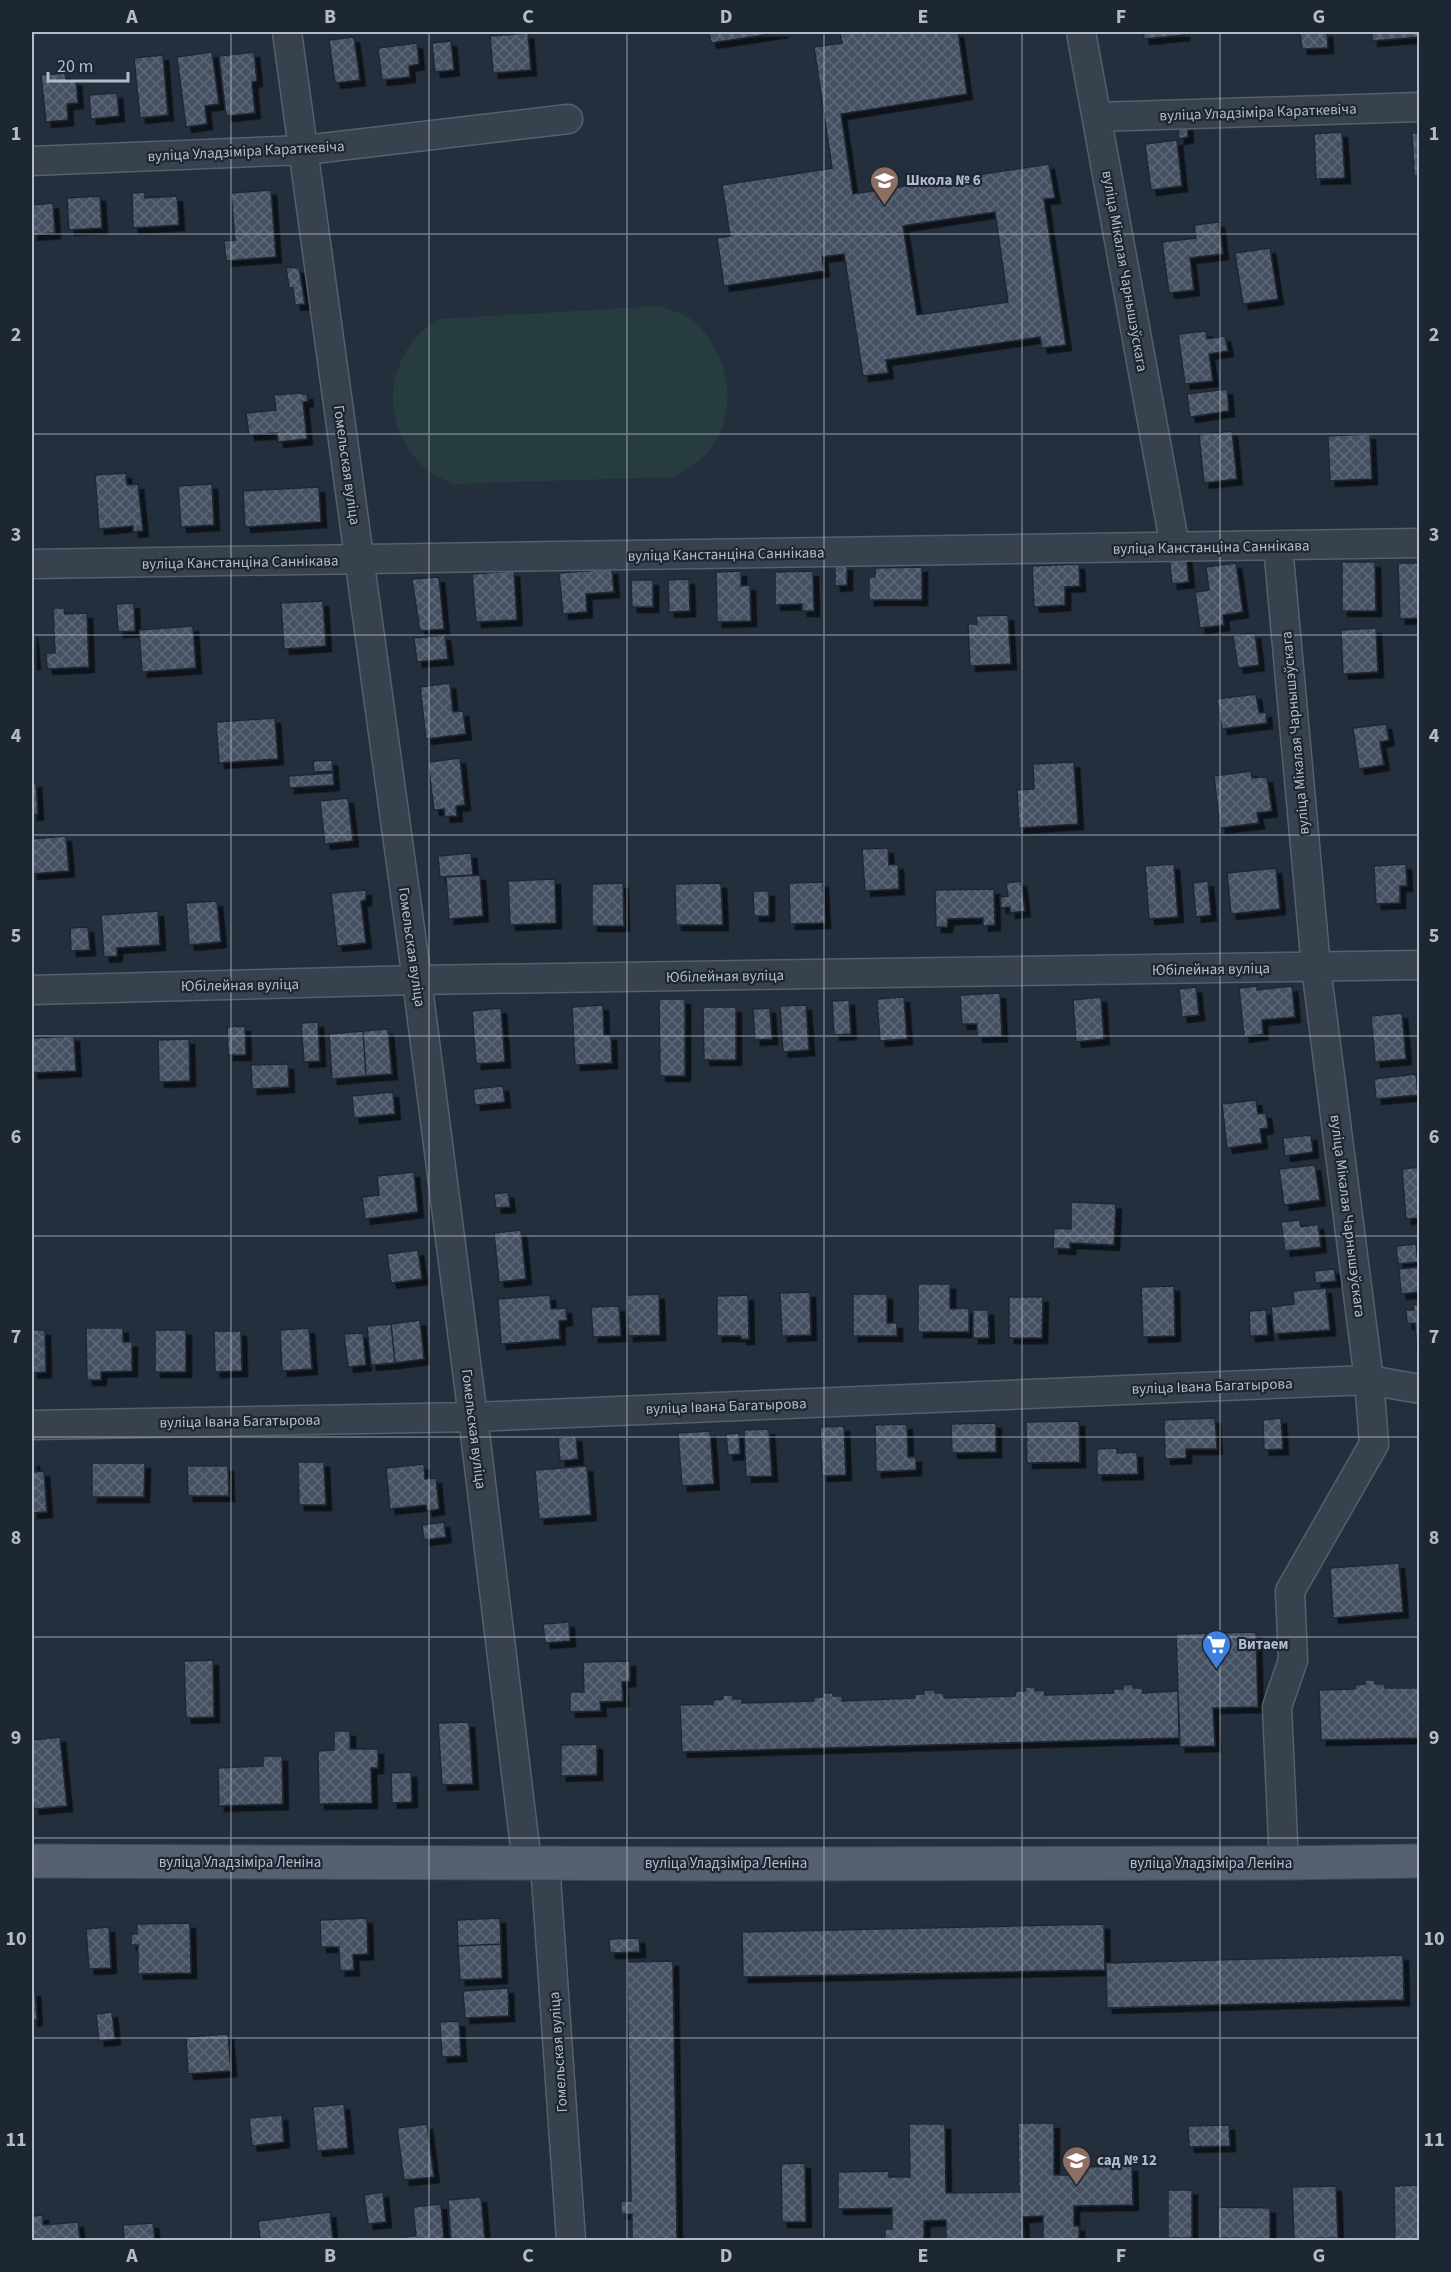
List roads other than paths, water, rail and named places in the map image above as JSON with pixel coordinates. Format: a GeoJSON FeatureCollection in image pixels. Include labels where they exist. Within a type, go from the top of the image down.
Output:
{"type":"FeatureCollection","features":[{"type":"Feature","properties":{"kind":"main road","name":"вуліца Уладзіміра Леніна"},"geometry":{"type":"LineString","coordinates":[[32,1861],[1284,1863],[1419,1861]]}},
{"type":"Feature","properties":{"kind":"street","name":"Гомельская вуліца"},"geometry":{"type":"LineString","coordinates":[[287,32],[305,150],[417,980],[473,1417],[536,1863],[571,2241]]}},
{"type":"Feature","properties":{"kind":"street","name":"вуліца Мікалая Чарнышэўскага"},"geometry":{"type":"LineString","coordinates":[[1081,32],[1176,547]]}},
{"type":"Feature","properties":{"kind":"street","name":"вуліца Уладзіміра Караткевіча"},"geometry":{"type":"LineString","coordinates":[[1097,117],[1419,107]]}},
{"type":"Feature","properties":{"kind":"street","name":"вуліца Уладзіміра Караткевіча"},"geometry":{"type":"LineString","coordinates":[[32,161],[305,150],[568,119]]}},
{"type":"Feature","properties":{"kind":"street","name":"вуліца Канстанціна Саннікава"},"geometry":{"type":"LineString","coordinates":[[32,564],[1419,543]]}},
{"type":"Feature","properties":{"kind":"street","name":"вуліца Мікалая Чарнышэўскага"},"geometry":{"type":"LineString","coordinates":[[1278,546],[1316,967],[1369,1380],[1374,1444],[1290,1591],[1293,1660],[1277,1707],[1284,1863]]}},
{"type":"Feature","properties":{"kind":"street","name":"Юбілейная вуліца"},"geometry":{"type":"LineString","coordinates":[[32,990],[417,980],[1419,965]]}},
{"type":"Feature","properties":{"kind":"street","name":"вуліца Івана Багатырова"},"geometry":{"type":"LineString","coordinates":[[32,1425],[473,1417],[1369,1380],[1419,1389]]}},
{"type":"Feature","properties":{"kind":"place","name":"Школа № 6"},"geometry":{"type":"Point","coordinates":[885,206]}},
{"type":"Feature","properties":{"kind":"place","name":"Витаем"},"geometry":{"type":"Point","coordinates":[1217,1670]}},
{"type":"Feature","properties":{"kind":"place","name":"сад № 12"},"geometry":{"type":"Point","coordinates":[1076,2186]}}]}
